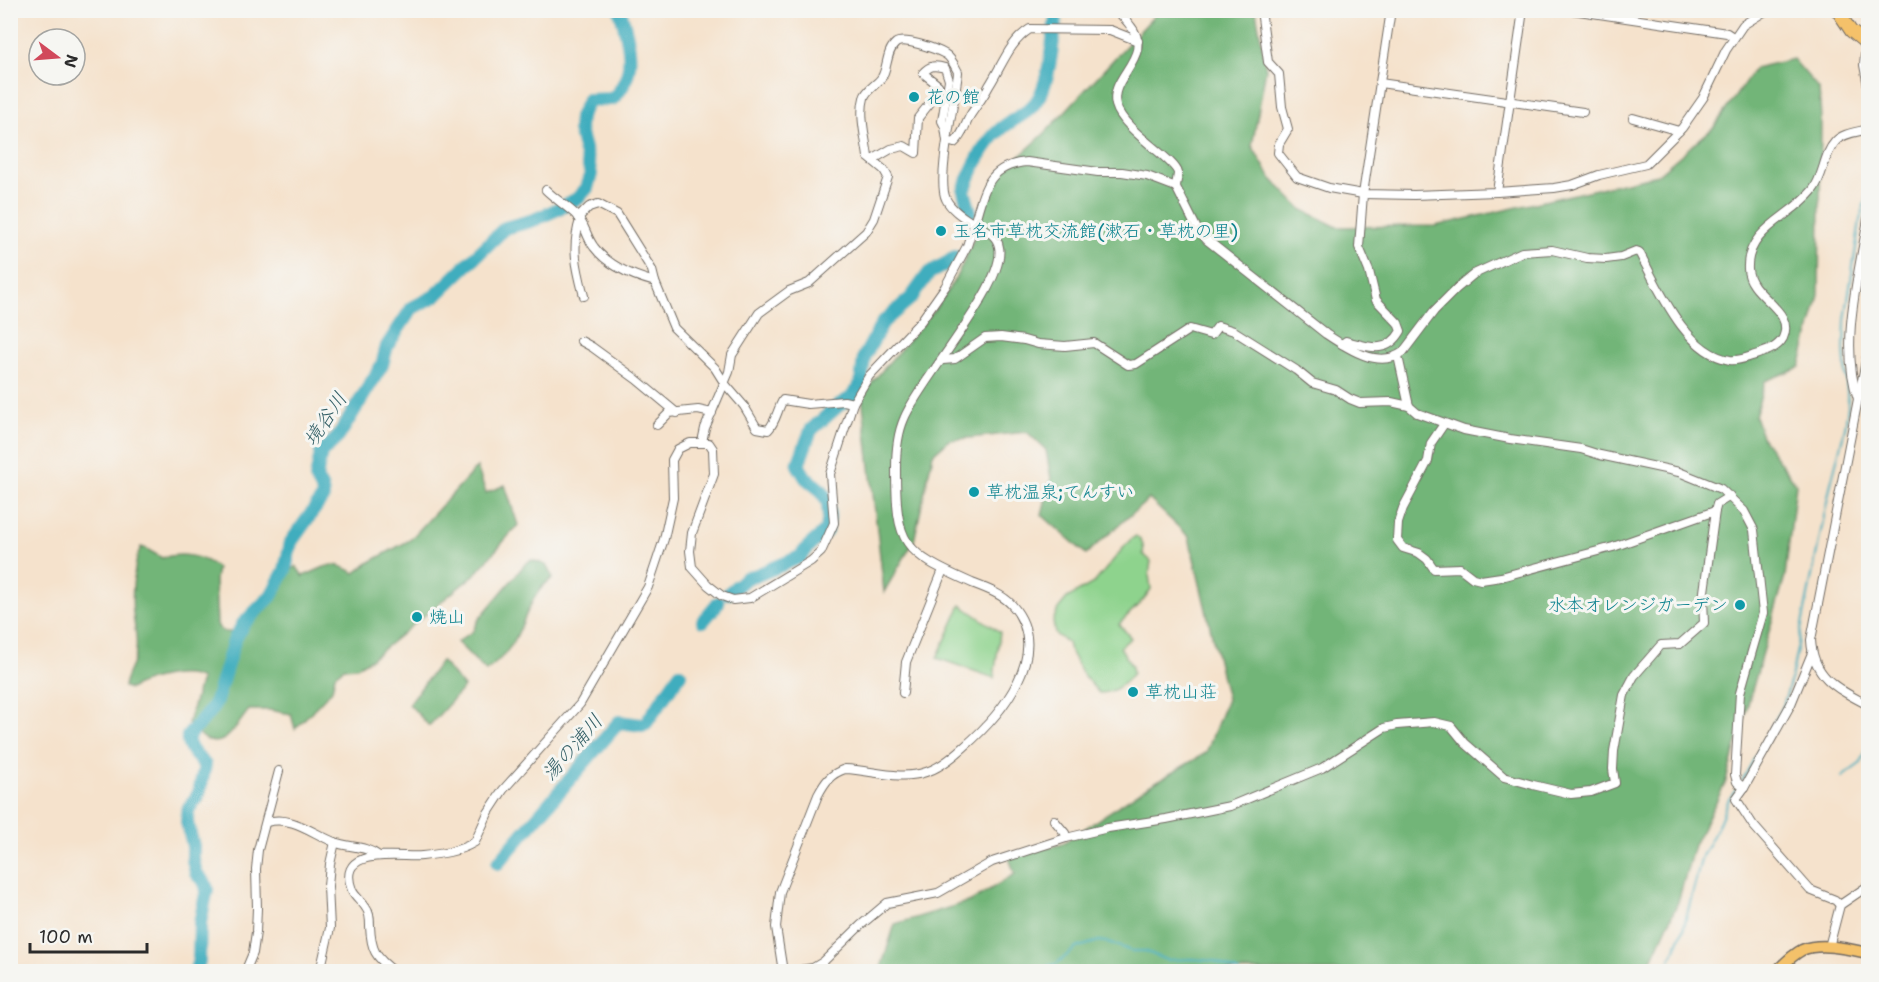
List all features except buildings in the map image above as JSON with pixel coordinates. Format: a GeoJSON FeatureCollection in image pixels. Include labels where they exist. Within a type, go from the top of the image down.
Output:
{"type":"FeatureCollection","features":[{"type":"Feature","properties":{"kind":"highway"},"geometry":{"type":"LineString","coordinates":[[1837,10],[1851,32],[1867,44]]}},
{"type":"Feature","properties":{"kind":"main road"},"geometry":{"type":"LineString","coordinates":[[1776,972],[1802,950],[1814,947],[1869,953]]}},
{"type":"Feature","properties":{"kind":"street"},"geometry":{"type":"LineString","coordinates":[[1116,10],[1134,30],[1138,41],[1137,51],[1130,68],[1116,90],[1115,103],[1121,116],[1134,130],[1173,164],[1178,173],[1176,187],[1197,229],[1207,240],[1341,344],[1378,359],[1398,356],[1411,344],[1434,311],[1474,274],[1522,252],[1538,250],[1552,250],[1587,258],[1606,259],[1640,252],[1682,328],[1696,343],[1730,360],[1741,359],[1777,346],[1784,336],[1785,325],[1779,311],[1757,291],[1749,278],[1748,268],[1754,244],[1762,234],[1811,193],[1818,183],[1835,141],[1869,129]]}},
{"type":"Feature","properties":{"kind":"street"},"geometry":{"type":"LineString","coordinates":[[1261,10],[1268,62],[1279,74],[1282,107],[1288,129],[1279,144],[1278,153],[1297,177],[1329,188],[1363,194],[1414,195],[1554,188],[1646,164],[1679,131],[1703,98],[1733,37],[1743,25],[1767,10]]}},
{"type":"Feature","properties":{"kind":"street"},"geometry":{"type":"LineString","coordinates":[[1341,344],[1347,341],[1375,348],[1388,345],[1396,340],[1401,331],[1398,323],[1376,300],[1370,270],[1359,247],[1363,194],[1391,10]]}},
{"type":"Feature","properties":{"kind":"street"},"geometry":{"type":"LineString","coordinates":[[1497,192],[1523,10]]}},
{"type":"Feature","properties":{"kind":"street"},"geometry":{"type":"LineString","coordinates":[[1572,10],[1727,33],[1733,37]]}},
{"type":"Feature","properties":{"kind":"street"},"geometry":{"type":"LineString","coordinates":[[947,141],[954,143],[959,139],[1008,52],[1021,34],[1030,28],[1110,30],[1138,41]]}},
{"type":"Feature","properties":{"kind":"street"},"geometry":{"type":"LineString","coordinates":[[702,442],[705,428],[725,384],[732,355],[759,313],[789,291],[809,283],[866,232],[874,219],[888,177],[884,170],[868,157],[864,99],[866,92],[883,76],[895,44],[901,41],[923,45],[947,55],[958,72],[947,141],[944,178],[946,199],[960,215],[994,235],[1000,250],[1000,259],[988,286],[904,419],[896,453],[897,509],[902,534],[919,556],[943,570],[983,587],[1011,604],[1021,622],[1026,638],[1026,655],[1013,693],[999,713],[975,738],[942,764],[927,772],[907,776],[845,769],[825,780],[780,892],[776,927],[786,972],[813,968],[823,962],[887,903],[938,893],[992,862],[1066,837],[1230,806],[1322,768],[1384,728],[1397,725],[1434,722],[1451,726],[1465,743],[1489,761],[1504,777],[1533,785],[1571,794],[1591,792],[1615,783],[1614,751],[1624,695],[1634,675],[1661,645],[1680,644],[1704,623],[1703,599],[1714,511],[1717,504],[1730,496]]}},
{"type":"Feature","properties":{"kind":"street"},"geometry":{"type":"LineString","coordinates":[[1867,44],[1864,65],[1869,86]]}},
{"type":"Feature","properties":{"kind":"street"},"geometry":{"type":"LineString","coordinates":[[872,160],[891,149],[904,146],[916,153],[918,118],[930,103],[938,86],[923,73],[928,67],[935,65],[945,68],[949,80],[942,121],[947,141]]}},
{"type":"Feature","properties":{"kind":"street"},"geometry":{"type":"LineString","coordinates":[[1380,83],[1584,112]]}},
{"type":"Feature","properties":{"kind":"street"},"geometry":{"type":"LineString","coordinates":[[1633,118],[1679,131]]}},
{"type":"Feature","properties":{"kind":"street"},"geometry":{"type":"LineString","coordinates":[[395,972],[376,954],[371,945],[370,919],[367,909],[353,893],[350,882],[351,869],[358,861],[366,857],[450,853],[475,842],[488,813],[503,790],[580,704],[648,587],[664,539],[673,498],[672,460],[678,449],[690,443],[702,442],[709,443],[713,449],[714,474],[692,533],[690,551],[692,567],[708,585],[722,596],[734,600],[750,598],[811,561],[821,552],[830,537],[834,523],[830,474],[848,402],[869,376],[921,321],[945,287],[967,246],[988,181],[994,174],[1015,163],[1027,162],[1098,172],[1122,172],[1155,178],[1176,187]]}},
{"type":"Feature","properties":{"kind":"street"},"geometry":{"type":"LineString","coordinates":[[546,190],[579,219],[594,247],[609,262],[639,278],[655,282]]}},
{"type":"Feature","properties":{"kind":"street"},"geometry":{"type":"LineString","coordinates":[[584,297],[574,244],[579,219],[589,207],[598,204],[617,214],[652,270],[666,313],[674,328],[715,368],[758,428],[768,430],[783,400],[808,404],[848,402]]}},
{"type":"Feature","properties":{"kind":"street"},"geometry":{"type":"LineString","coordinates":[[1857,399],[1852,384],[1850,349],[1853,315],[1869,219]]}},
{"type":"Feature","properties":{"kind":"street"},"geometry":{"type":"LineString","coordinates":[[943,360],[956,359],[985,338],[1001,337],[1065,346],[1094,343],[1128,365],[1136,364],[1190,329],[1211,335],[1218,326],[1234,331],[1296,370],[1312,383],[1336,390],[1360,403],[1391,402],[1409,406],[1417,413],[1464,430],[1581,449],[1679,472],[1721,489],[1744,511],[1754,530],[1763,613],[1740,693],[1735,775],[1741,785]]}},
{"type":"Feature","properties":{"kind":"street"},"geometry":{"type":"LineString","coordinates":[[581,341],[677,412]]}},
{"type":"Feature","properties":{"kind":"street"},"geometry":{"type":"LineString","coordinates":[[1869,352],[1867,369],[1857,399],[1811,640],[1812,653],[1818,668],[1827,680],[1869,705]]}},
{"type":"Feature","properties":{"kind":"street"},"geometry":{"type":"LineString","coordinates":[[1398,356],[1409,406]]}},
{"type":"Feature","properties":{"kind":"street"},"geometry":{"type":"LineString","coordinates":[[657,425],[669,413],[698,410],[712,413]]}},
{"type":"Feature","properties":{"kind":"street"},"geometry":{"type":"LineString","coordinates":[[1444,424],[1431,443],[1428,461],[1403,508],[1398,523],[1397,540],[1403,548],[1427,558],[1434,569],[1460,568],[1473,578],[1481,580],[1502,576],[1613,547],[1714,511]]}},
{"type":"Feature","properties":{"kind":"street"},"geometry":{"type":"LineString","coordinates":[[903,693],[906,662],[943,570]]}},
{"type":"Feature","properties":{"kind":"street"},"geometry":{"type":"LineString","coordinates":[[1812,653],[1791,704],[1741,785],[1736,799],[1753,825],[1810,890],[1835,900],[1840,905]]}},
{"type":"Feature","properties":{"kind":"street"},"geometry":{"type":"LineString","coordinates":[[245,972],[253,953],[256,932],[258,849],[279,771]]}},
{"type":"Feature","properties":{"kind":"street"},"geometry":{"type":"LineString","coordinates":[[267,822],[274,820],[297,824],[336,842],[370,849],[379,856]]}},
{"type":"Feature","properties":{"kind":"street"},"geometry":{"type":"LineString","coordinates":[[1054,820],[1066,837]]}},
{"type":"Feature","properties":{"kind":"street"},"geometry":{"type":"LineString","coordinates":[[320,972],[330,928],[328,886],[330,864],[336,842]]}},
{"type":"Feature","properties":{"kind":"street"},"geometry":{"type":"LineString","coordinates":[[1829,948],[1840,905],[1869,886]]}},
{"type":"Feature","properties":{"kind":"green space"},"geometry":{"type":"Polygon","coordinates":[[[1156,11],[1256,11],[1266,69],[1252,146],[1271,178],[1301,209],[1337,227],[1435,226],[1657,175],[1714,127],[1755,68],[1793,59],[1819,89],[1821,119],[1819,295],[1800,367],[1765,381],[1755,416],[1763,439],[1796,484],[1785,576],[1725,784],[1694,845],[1678,902],[1647,971],[880,971],[895,924],[971,901],[1015,874],[1009,858],[1040,848],[1060,845],[1144,789],[1206,753],[1227,699],[1189,537],[1149,499],[1086,554],[1042,515],[1051,478],[1046,450],[1027,432],[949,440],[933,454],[914,541],[884,592],[862,396],[951,286],[972,244],[992,185],[997,177],[1045,133],[1153,17],[1156,11]]]}},
{"type":"Feature","properties":{"kind":"green space"},"geometry":{"type":"Polygon","coordinates":[[[477,467],[486,493],[505,485],[518,525],[474,575],[371,659],[357,667],[344,668],[335,675],[332,690],[295,729],[291,714],[269,710],[249,710],[222,740],[210,741],[201,736],[188,723],[201,679],[194,676],[175,675],[145,682],[130,689],[124,687],[136,651],[132,606],[135,570],[141,547],[162,558],[176,555],[191,556],[205,560],[217,568],[215,580],[217,624],[221,630],[233,632],[254,621],[269,607],[286,576],[296,566],[303,576],[334,565],[355,573],[410,540],[477,467]]]}},
{"type":"Feature","properties":{"kind":"green space"},"geometry":{"type":"Polygon","coordinates":[[[1136,536],[1144,549],[1143,554],[1151,561],[1149,575],[1151,589],[1119,624],[1131,638],[1120,647],[1133,673],[1118,687],[1099,693],[1084,676],[1068,643],[1055,634],[1053,621],[1058,609],[1067,598],[1095,582],[1130,540],[1136,536]]]}},
{"type":"Feature","properties":{"kind":"green space"},"geometry":{"type":"Polygon","coordinates":[[[532,560],[546,565],[553,578],[539,590],[534,598],[508,650],[486,671],[457,642],[473,631],[479,619],[526,563],[532,560]]]}},
{"type":"Feature","properties":{"kind":"green space"},"geometry":{"type":"Polygon","coordinates":[[[961,605],[1000,632],[994,678],[937,658],[961,605]]]}},
{"type":"Feature","properties":{"kind":"green space"},"geometry":{"type":"Polygon","coordinates":[[[441,661],[464,687],[429,726],[409,704],[441,661]]]}},
{"type":"Feature","properties":{"kind":"waterway","name":"境谷川"},"geometry":{"type":"LineString","coordinates":[[195,972],[199,961],[200,923],[207,889],[196,873],[187,822],[188,810],[199,793],[205,765],[191,748],[188,736],[211,710],[216,701],[234,641],[243,624],[271,596],[285,570],[291,542],[323,497],[322,489],[316,478],[321,453],[338,437],[382,365],[387,346],[412,308],[435,296],[505,228],[534,220],[560,208],[577,199],[587,188],[591,174],[579,130],[580,117],[588,100],[612,99],[626,79],[630,57],[620,10]]}},
{"type":"Feature","properties":{"kind":"waterway","name":"湯の浦川"},"geometry":{"type":"LineString","coordinates":[[970,212],[964,191],[979,157],[995,134],[1036,102],[1044,87],[1057,10]]}},
{"type":"Feature","properties":{"kind":"waterway"},"geometry":{"type":"LineString","coordinates":[[1742,781],[1783,706],[1791,679],[1830,487],[1845,428],[1848,406],[1844,350],[1845,320],[1860,220],[1868,191]]}},
{"type":"Feature","properties":{"kind":"waterway","name":"湯の浦川"},"geometry":{"type":"LineString","coordinates":[[729,593],[746,578],[800,557],[826,531],[829,518],[828,503],[822,491],[806,478],[798,465],[811,430],[839,405],[851,398],[861,384],[864,357],[883,322],[911,298],[929,273],[955,257]]}},
{"type":"Feature","properties":{"kind":"waterway","name":"湯の浦川"},"geometry":{"type":"LineString","coordinates":[[703,621],[718,603]]}},
{"type":"Feature","properties":{"kind":"waterway","name":"湯の浦川"},"geometry":{"type":"LineString","coordinates":[[498,863],[619,722],[642,725],[646,723],[680,674]]}},
{"type":"Feature","properties":{"kind":"waterway"},"geometry":{"type":"LineString","coordinates":[[1842,777],[1861,763],[1868,746]]}},
{"type":"Feature","properties":{"kind":"waterway"},"geometry":{"type":"LineString","coordinates":[[1665,972],[1683,930],[1702,856],[1729,799],[1739,786]]}},
{"type":"Feature","properties":{"kind":"waterway"},"geometry":{"type":"LineString","coordinates":[[1030,972],[1056,964],[1076,948],[1099,941],[1131,951],[1145,951],[1166,960],[1214,961],[1239,972]]}},
{"type":"Feature","properties":{"kind":"place","name":"花の館"},"geometry":{"type":"Point","coordinates":[914,97]}},
{"type":"Feature","properties":{"kind":"place","name":"玉名市草枕交流館(漱石・草枕の里)"},"geometry":{"type":"Point","coordinates":[941,231]}},
{"type":"Feature","properties":{"kind":"place","name":"草枕温泉;てんすい"},"geometry":{"type":"Point","coordinates":[974,492]}},
{"type":"Feature","properties":{"kind":"place","name":"水本オレンジガーデン"},"geometry":{"type":"Point","coordinates":[1740,605]}},
{"type":"Feature","properties":{"kind":"place","name":"焼山"},"geometry":{"type":"Point","coordinates":[417,617]}},
{"type":"Feature","properties":{"kind":"place","name":"草枕山荘"},"geometry":{"type":"Point","coordinates":[1133,692]}}]}
